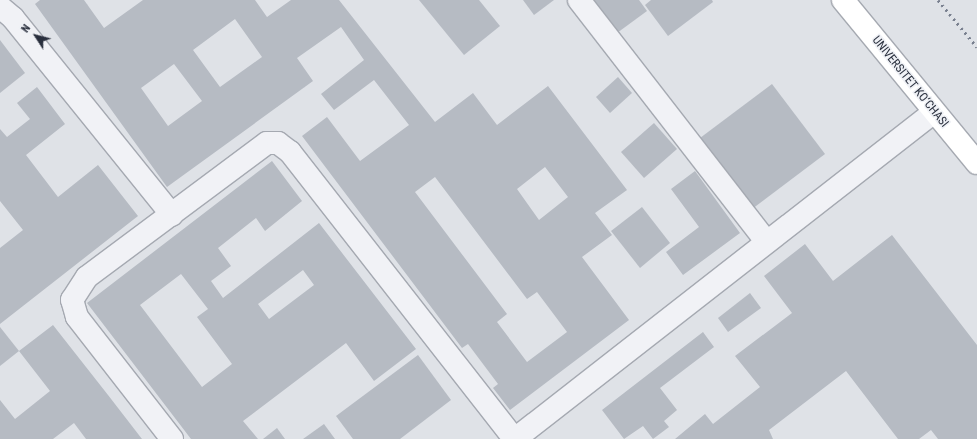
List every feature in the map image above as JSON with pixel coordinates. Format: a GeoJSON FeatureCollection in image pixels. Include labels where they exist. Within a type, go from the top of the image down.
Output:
{"type":"FeatureCollection","features":[{"type":"Feature","properties":{"kind":"main road","name":"UNIVERSITET KО‘CHASI"},"geometry":{"type":"LineString","coordinates":[[843,0],[977,163]]}},
{"type":"Feature","properties":{"kind":"street"},"geometry":{"type":"LineString","coordinates":[[579,0],[767,242]]}},
{"type":"Feature","properties":{"kind":"street"},"geometry":{"type":"LineString","coordinates":[[0,7],[13,18],[172,215]]}},
{"type":"Feature","properties":{"kind":"street"},"geometry":{"type":"LineString","coordinates":[[172,439],[77,316],[72,300],[87,277],[172,215],[258,147],[267,143],[284,147],[515,439],[934,112]]}},
{"type":"Feature","properties":{"kind":"building"},"geometry":{"type":"Polygon","coordinates":[[[40,0],[84,0],[104,28],[143,0],[255,0],[267,17],[291,0],[339,0],[435,122],[473,93],[497,125],[548,86],[627,190],[595,213],[612,235],[582,257],[629,320],[510,410],[493,388],[498,384],[468,344],[462,348],[302,136],[327,117],[360,161],[409,125],[374,80],[334,110],[321,94],[364,60],[341,27],[297,58],[313,81],[167,187],[35,4],[40,0]],[[235,19],[193,50],[220,87],[262,57],[235,19]],[[174,64],[141,88],[168,126],[202,101],[174,64]],[[545,167],[517,189],[539,220],[568,197],[545,167]],[[435,177],[415,192],[507,314],[497,322],[527,362],[567,332],[537,292],[527,299],[435,177]]]}},
{"type":"Feature","properties":{"kind":"building"},"geometry":{"type":"Polygon","coordinates":[[[419,0],[479,0],[500,26],[464,55],[419,0]]]}},
{"type":"Feature","properties":{"kind":"building"},"geometry":{"type":"Polygon","coordinates":[[[523,0],[554,0],[534,15],[523,0]]]}},
{"type":"Feature","properties":{"kind":"building"},"geometry":{"type":"Polygon","coordinates":[[[593,0],[639,0],[647,11],[617,33],[593,0]]]}},
{"type":"Feature","properties":{"kind":"building"},"geometry":{"type":"Polygon","coordinates":[[[651,0],[712,0],[713,2],[668,36],[645,5],[651,0]]]}},
{"type":"Feature","properties":{"kind":"building"},"geometry":{"type":"Polygon","coordinates":[[[0,40],[25,73],[0,93],[0,40]]]}},
{"type":"Feature","properties":{"kind":"building"},"geometry":{"type":"Polygon","coordinates":[[[618,77],[632,93],[610,113],[596,97],[618,77]]]}},
{"type":"Feature","properties":{"kind":"building"},"geometry":{"type":"Polygon","coordinates":[[[772,84],[825,154],[752,209],[700,138],[772,84]]]}},
{"type":"Feature","properties":{"kind":"building"},"geometry":{"type":"Polygon","coordinates":[[[37,87],[65,124],[26,155],[58,197],[98,165],[138,216],[0,324],[0,248],[23,230],[0,201],[0,129],[7,137],[30,119],[17,103],[37,87]]]}},
{"type":"Feature","properties":{"kind":"building"},"geometry":{"type":"Polygon","coordinates":[[[654,123],[677,149],[644,178],[621,152],[654,123]]]}},
{"type":"Feature","properties":{"kind":"building"},"geometry":{"type":"Polygon","coordinates":[[[272,161],[302,201],[265,231],[256,218],[218,248],[231,266],[211,281],[223,298],[319,223],[416,349],[374,381],[346,343],[243,421],[258,439],[191,439],[87,303],[272,161]],[[303,270],[258,304],[269,319],[314,285],[303,270]],[[181,274],[140,305],[202,387],[232,364],[197,317],[208,309],[181,274]]]}},
{"type":"Feature","properties":{"kind":"building"},"geometry":{"type":"Polygon","coordinates":[[[695,171],[740,233],[683,275],[666,252],[699,227],[671,189],[695,171]]]}},
{"type":"Feature","properties":{"kind":"building"},"geometry":{"type":"Polygon","coordinates":[[[642,207],[670,243],[640,268],[611,231],[642,207]]]}},
{"type":"Feature","properties":{"kind":"building"},"geometry":{"type":"Polygon","coordinates":[[[892,235],[977,345],[977,439],[938,439],[931,430],[919,439],[898,439],[846,371],[769,430],[773,439],[675,439],[705,414],[713,424],[760,387],[735,356],[792,313],[764,276],[805,244],[833,281],[892,235]]]}},
{"type":"Feature","properties":{"kind":"building"},"geometry":{"type":"Polygon","coordinates":[[[750,293],[761,308],[728,332],[718,318],[750,293]]]}},
{"type":"Feature","properties":{"kind":"building"},"geometry":{"type":"Polygon","coordinates":[[[53,325],[142,439],[86,439],[74,423],[53,439],[0,439],[0,400],[15,419],[50,391],[19,351],[53,325]]]}},
{"type":"Feature","properties":{"kind":"building"},"geometry":{"type":"Polygon","coordinates":[[[0,327],[19,351],[0,366],[0,327]]]}},
{"type":"Feature","properties":{"kind":"building"},"geometry":{"type":"Polygon","coordinates":[[[703,332],[714,347],[660,388],[677,410],[664,421],[669,427],[653,439],[643,426],[624,439],[602,410],[703,332]]]}},
{"type":"Feature","properties":{"kind":"building"},"geometry":{"type":"Polygon","coordinates":[[[418,355],[451,400],[400,439],[353,439],[336,416],[418,355]]]}},
{"type":"Feature","properties":{"kind":"building"},"geometry":{"type":"Polygon","coordinates":[[[324,424],[335,439],[303,439],[324,424]]]}},
{"type":"Feature","properties":{"kind":"building"},"geometry":{"type":"Polygon","coordinates":[[[277,428],[285,439],[263,439],[277,428]]]}},
{"type":"Feature","properties":{"kind":"railway"},"geometry":{"type":"LineString","coordinates":[[938,0],[977,47]]}}]}
